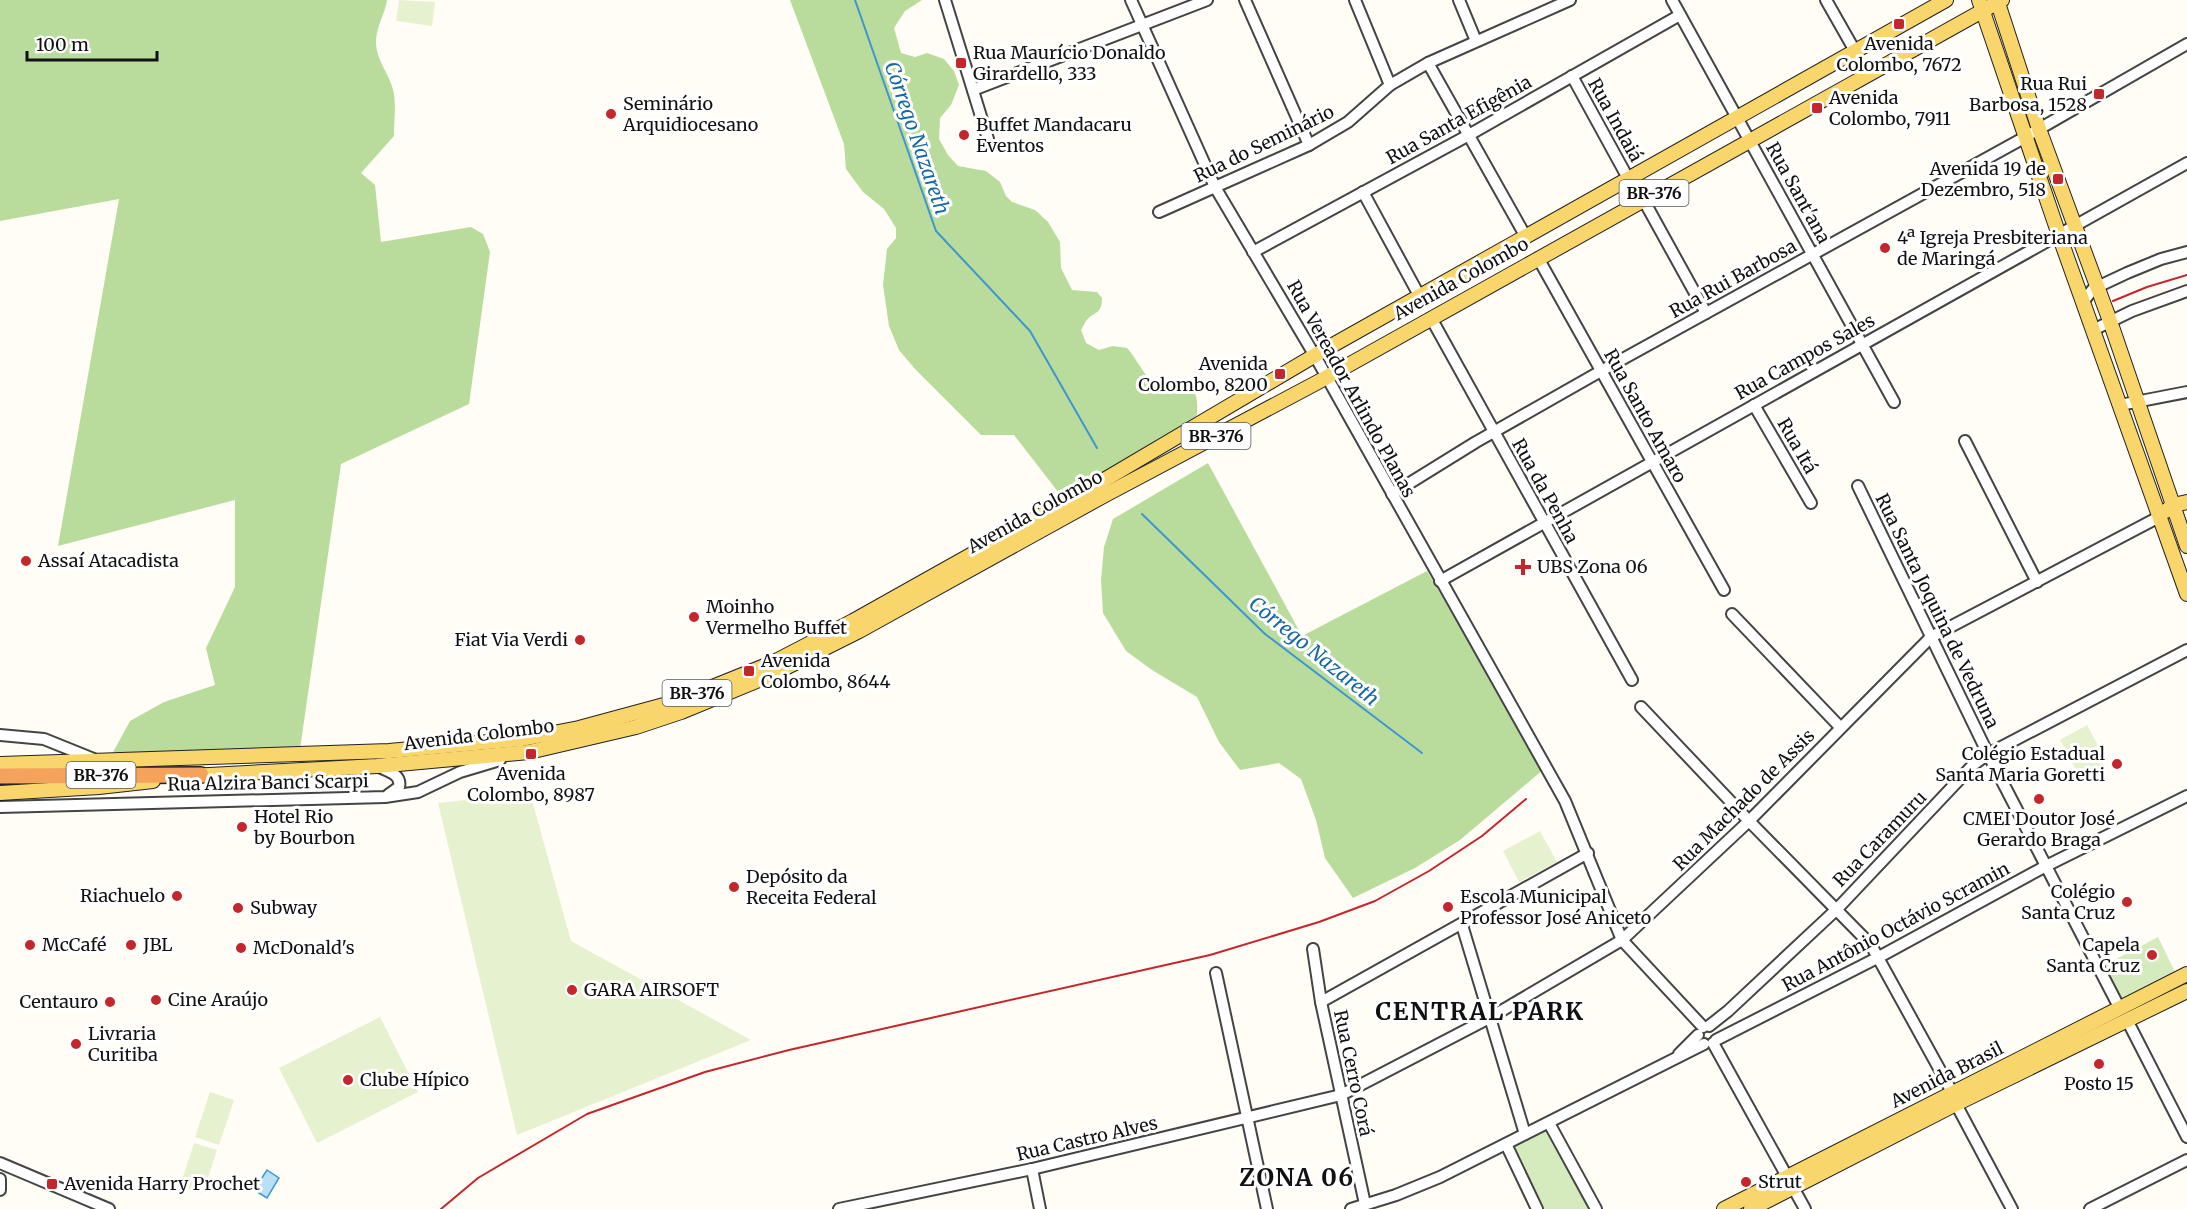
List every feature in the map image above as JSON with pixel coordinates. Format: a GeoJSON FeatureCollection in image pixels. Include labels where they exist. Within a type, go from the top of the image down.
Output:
{"type":"FeatureCollection","features":[{"type":"Feature","properties":{"kind":"highway","name":"Avenida Colombo"},"geometry":{"type":"LineString","coordinates":[[0,776],[201,775]]}},
{"type":"Feature","properties":{"kind":"main road","name":"Avenida Colombo"},"geometry":{"type":"LineString","coordinates":[[0,764],[389,751],[522,739],[579,728],[675,702],[772,663],[853,621],[1100,483],[1315,356],[1946,0]]}},
{"type":"Feature","properties":{"kind":"main road","name":"Avenida Colombo"},"geometry":{"type":"LineString","coordinates":[[201,775],[377,766],[529,752],[586,740],[659,719],[771,675],[860,631],[1326,377],[1750,139],[1981,6],[1999,1]]}},
{"type":"Feature","properties":{"kind":"main road"},"geometry":{"type":"LineString","coordinates":[[1999,1],[2039,129],[2098,287],[2136,401],[2179,512],[2187,546]]}},
{"type":"Feature","properties":{"kind":"main road"},"geometry":{"type":"LineString","coordinates":[[1981,6],[2058,235],[2187,594]]}},
{"type":"Feature","properties":{"kind":"main road"},"geometry":{"type":"LineString","coordinates":[[1472,267],[1484,288]]}},
{"type":"Feature","properties":{"kind":"main road"},"geometry":{"type":"LineString","coordinates":[[2159,517],[2179,512],[2187,502]]}},
{"type":"Feature","properties":{"kind":"main road"},"geometry":{"type":"LineString","coordinates":[[0,792],[99,787],[201,775]]}},
{"type":"Feature","properties":{"kind":"main road","name":"Avenida Brasil"},"geometry":{"type":"LineString","coordinates":[[1724,1209],[1790,1181],[1954,1098],[2119,1007],[2187,974]]}},
{"type":"Feature","properties":{"kind":"main road","name":"Avenida Brasil"},"geometry":{"type":"LineString","coordinates":[[1954,1098],[2187,991]]}},
{"type":"Feature","properties":{"kind":"main road","name":"Avenida Brasil"},"geometry":{"type":"LineString","coordinates":[[1751,1209],[1790,1181]]}},
{"type":"Feature","properties":{"kind":"street"},"geometry":{"type":"LineString","coordinates":[[945,0],[988,139]]}},
{"type":"Feature","properties":{"kind":"street","name":"Rua Vereador Arlindo Planas"},"geometry":{"type":"LineString","coordinates":[[1131,0],[1215,187],[1315,356],[1565,801],[1622,940]]}},
{"type":"Feature","properties":{"kind":"street"},"geometry":{"type":"LineString","coordinates":[[973,90],[1207,0]]}},
{"type":"Feature","properties":{"kind":"street"},"geometry":{"type":"LineString","coordinates":[[1245,0],[1309,145]]}},
{"type":"Feature","properties":{"kind":"street"},"geometry":{"type":"LineString","coordinates":[[1355,0],[1390,85]]}},
{"type":"Feature","properties":{"kind":"street"},"geometry":{"type":"LineString","coordinates":[[1459,0],[1476,41]]}},
{"type":"Feature","properties":{"kind":"street","name":"Rua Sant'ana"},"geometry":{"type":"LineString","coordinates":[[1672,0],[1894,402]]}},
{"type":"Feature","properties":{"kind":"street"},"geometry":{"type":"LineString","coordinates":[[1826,0],[1855,51]]}},
{"type":"Feature","properties":{"kind":"street","name":"Rua do Seminário"},"geometry":{"type":"LineString","coordinates":[[1159,212],[1309,145],[1348,122],[1390,85],[1428,63],[1566,1]]}},
{"type":"Feature","properties":{"kind":"street","name":"Rua Santa Efigênia"},"geometry":{"type":"LineString","coordinates":[[1254,252],[1467,136],[1680,15]]}},
{"type":"Feature","properties":{"kind":"street","name":"Rua Rui Barbosa"},"geometry":{"type":"LineString","coordinates":[[1392,494],[1601,371],[2026,137],[2187,45]]}},
{"type":"Feature","properties":{"kind":"street"},"geometry":{"type":"LineString","coordinates":[[1428,63],[1467,136],[1526,237]]}},
{"type":"Feature","properties":{"kind":"street","name":"Rua Indaiá"},"geometry":{"type":"LineString","coordinates":[[1572,76],[1629,180]]}},
{"type":"Feature","properties":{"kind":"street","name":"Rua Campos Sales"},"geometry":{"type":"LineString","coordinates":[[1440,581],[2187,163]]}},
{"type":"Feature","properties":{"kind":"street"},"geometry":{"type":"LineString","coordinates":[[1363,192],[1420,297]]}},
{"type":"Feature","properties":{"kind":"street"},"geometry":{"type":"LineString","coordinates":[[1643,199],[1706,313]]}},
{"type":"Feature","properties":{"kind":"street"},"geometry":{"type":"LineString","coordinates":[[2083,302],[2092,289],[2161,259],[2187,252]]}},
{"type":"Feature","properties":{"kind":"street","name":"Rua Santo Amaro"},"geometry":{"type":"LineString","coordinates":[[1538,258],[1724,590]]}},
{"type":"Feature","properties":{"kind":"street"},"geometry":{"type":"LineString","coordinates":[[2092,330],[2158,300],[2187,291]]}},
{"type":"Feature","properties":{"kind":"street","name":"Rua da Penha"},"geometry":{"type":"LineString","coordinates":[[1431,318],[1632,680]]}},
{"type":"Feature","properties":{"kind":"street"},"geometry":{"type":"LineString","coordinates":[[2120,405],[2187,392]]}},
{"type":"Feature","properties":{"kind":"street","name":"Rua Itá"},"geometry":{"type":"LineString","coordinates":[[1754,405],[1811,504]]}},
{"type":"Feature","properties":{"kind":"street"},"geometry":{"type":"LineString","coordinates":[[1965,441],[2037,582]]}},
{"type":"Feature","properties":{"kind":"street","name":"Rua Santa Joquina de Vedruna"},"geometry":{"type":"LineString","coordinates":[[1858,486],[1988,754],[2119,1007]]}},
{"type":"Feature","properties":{"kind":"street","name":"Rua Machado de Assis"},"geometry":{"type":"LineString","coordinates":[[1341,1095],[1491,1017],[1622,940],[1749,821],[1931,637],[2159,517]]}},
{"type":"Feature","properties":{"kind":"street"},"geometry":{"type":"LineString","coordinates":[[1732,614],[1840,727]]}},
{"type":"Feature","properties":{"kind":"street","name":"Rua Caramuru"},"geometry":{"type":"LineString","coordinates":[[1707,1036],[1728,1011],[1837,909],[1973,765],[1988,754],[2187,650]]}},
{"type":"Feature","properties":{"kind":"street"},"geometry":{"type":"LineString","coordinates":[[1641,707],[1749,821],[1872,945],[2012,1209]]}},
{"type":"Feature","properties":{"kind":"street"},"geometry":{"type":"LineString","coordinates":[[0,735],[44,740],[102,762]]}},
{"type":"Feature","properties":{"kind":"street","name":"Rua Alzira Banci Scarpi"},"geometry":{"type":"LineString","coordinates":[[5,807],[385,797],[418,792],[482,764],[529,752]]}},
{"type":"Feature","properties":{"kind":"street"},"geometry":{"type":"LineString","coordinates":[[377,766],[398,776],[401,781],[395,792],[385,797]]}},
{"type":"Feature","properties":{"kind":"street","name":"Rua Antônio Octávio Scramin"},"geometry":{"type":"LineString","coordinates":[[1351,1209],[1440,1177],[1675,1059],[1707,1036],[1879,957],[2046,866],[2187,796]]}},
{"type":"Feature","properties":{"kind":"street"},"geometry":{"type":"LineString","coordinates":[[1321,1002],[1588,853]]}},
{"type":"Feature","properties":{"kind":"street"},"geometry":{"type":"LineString","coordinates":[[1462,925],[1525,1134]]}},
{"type":"Feature","properties":{"kind":"street"},"geometry":{"type":"LineString","coordinates":[[1622,940],[1707,1036],[1805,1209]]}},
{"type":"Feature","properties":{"kind":"street","name":"Rua Cerro Corá"},"geometry":{"type":"LineString","coordinates":[[1313,949],[1321,1002],[1365,1204]]}},
{"type":"Feature","properties":{"kind":"street"},"geometry":{"type":"LineString","coordinates":[[1216,973],[1267,1209]]}},
{"type":"Feature","properties":{"kind":"street"},"geometry":{"type":"LineString","coordinates":[[2127,1020],[2187,1137]]}},
{"type":"Feature","properties":{"kind":"street","name":"Rua Castro Alves"},"geometry":{"type":"LineString","coordinates":[[838,1209],[1032,1169],[1341,1095]]}},
{"type":"Feature","properties":{"kind":"street"},"geometry":{"type":"LineString","coordinates":[[1549,1123],[1596,1209]]}},
{"type":"Feature","properties":{"kind":"street"},"geometry":{"type":"LineString","coordinates":[[1506,1144],[1537,1209]]}},
{"type":"Feature","properties":{"kind":"street"},"geometry":{"type":"LineString","coordinates":[[2090,1209],[2187,1160]]}},
{"type":"Feature","properties":{"kind":"street"},"geometry":{"type":"LineString","coordinates":[[0,1163],[109,1209]]}},
{"type":"Feature","properties":{"kind":"street"},"geometry":{"type":"LineString","coordinates":[[1032,1169],[1040,1209]]}},
{"type":"Feature","properties":{"kind":"street"},"geometry":{"type":"LineString","coordinates":[[0,1179],[0,1190]]}},
{"type":"Feature","properties":{"kind":"green space"},"geometry":{"type":"Polygon","coordinates":[[[0,0],[387,0],[379,24],[376,47],[394,94],[394,136],[361,173],[375,185],[381,242],[471,227],[483,234],[490,252],[469,404],[341,464],[300,749],[111,756],[130,721],[164,702],[215,685],[206,648],[235,587],[235,500],[58,546],[119,199],[0,221],[0,0]]]}},
{"type":"Feature","properties":{"kind":"green space"},"geometry":{"type":"Polygon","coordinates":[[[399,0],[435,2],[432,26],[396,21],[399,0]]]}},
{"type":"Feature","properties":{"kind":"green space"},"geometry":{"type":"Polygon","coordinates":[[[790,0],[922,0],[905,11],[894,28],[901,53],[915,57],[927,53],[944,59],[954,71],[959,85],[951,105],[940,118],[939,139],[948,155],[958,166],[986,171],[1000,182],[1006,196],[1012,202],[1035,210],[1048,222],[1060,242],[1061,268],[1072,290],[1097,292],[1102,298],[1101,307],[1086,321],[1081,330],[1086,343],[1099,350],[1113,346],[1127,348],[1151,381],[1185,380],[1196,396],[1197,415],[1184,426],[1062,497],[1014,435],[981,435],[915,369],[899,350],[889,326],[883,285],[887,249],[896,238],[896,228],[884,209],[863,192],[846,169],[844,144],[790,0]]]}},
{"type":"Feature","properties":{"kind":"green space"},"geometry":{"type":"Polygon","coordinates":[[[1208,463],[1302,636],[1427,571],[1544,769],[1460,840],[1415,868],[1353,898],[1325,858],[1316,820],[1301,779],[1279,763],[1240,770],[1219,742],[1197,697],[1152,670],[1126,651],[1103,613],[1101,580],[1104,547],[1113,519],[1208,463]]]}},
{"type":"Feature","properties":{"kind":"green space"},"geometry":{"type":"Polygon","coordinates":[[[2087,725],[2107,762],[2079,776],[2060,740],[2087,725]]]}},
{"type":"Feature","properties":{"kind":"green space","name":"GARA AIRSOFT"},"geometry":{"type":"Polygon","coordinates":[[[530,793],[571,941],[751,1040],[517,1135],[438,803],[530,793]]]}},
{"type":"Feature","properties":{"kind":"green space"},"geometry":{"type":"Polygon","coordinates":[[[1540,831],[1557,862],[1519,882],[1503,851],[1540,831]]]}},
{"type":"Feature","properties":{"kind":"green space"},"geometry":{"type":"Polygon","coordinates":[[[2158,937],[2177,976],[2119,1003],[2101,967],[2158,937]]]}},
{"type":"Feature","properties":{"kind":"green space","name":"Clube Hípico"},"geometry":{"type":"Polygon","coordinates":[[[380,1017],[418,1092],[317,1143],[279,1068],[380,1017]]]}},
{"type":"Feature","properties":{"kind":"green space"},"geometry":{"type":"Polygon","coordinates":[[[210,1092],[234,1100],[219,1145],[195,1137],[210,1092]]]}},
{"type":"Feature","properties":{"kind":"green space"},"geometry":{"type":"Polygon","coordinates":[[[1549,1123],[1596,1209],[1537,1209],[1506,1144],[1549,1123]]]}},
{"type":"Feature","properties":{"kind":"green space"},"geometry":{"type":"Polygon","coordinates":[[[194,1143],[217,1150],[203,1193],[180,1186],[194,1143]]]}},
{"type":"Feature","properties":{"kind":"water"},"geometry":{"type":"Polygon","coordinates":[[[267,1170],[279,1178],[267,1198],[254,1190],[267,1170]]]}},
{"type":"Feature","properties":{"kind":"waterway","name":"Córrego Nazareth"},"geometry":{"type":"LineString","coordinates":[[855,0],[936,231],[1030,331],[1097,448]]}},
{"type":"Feature","properties":{"kind":"waterway","name":"Córrego Nazareth"},"geometry":{"type":"LineString","coordinates":[[1142,514],[1265,634],[1422,753]]}},
{"type":"Feature","properties":{"kind":"railway"},"geometry":{"type":"LineString","coordinates":[[2113,301],[2147,287],[2187,275]]}},
{"type":"Feature","properties":{"kind":"railway"},"geometry":{"type":"LineString","coordinates":[[441,1209],[478,1178],[587,1114],[705,1072],[789,1050],[1210,955],[1319,922],[1375,901],[1429,871],[1482,836],[1526,799]]}},
{"type":"Feature","properties":{"kind":"place","name":"Avenida Colombo, 7672"},"geometry":{"type":"Point","coordinates":[1899,24]}},
{"type":"Feature","properties":{"kind":"place","name":"Rua Maurício Donaldo Girardello, 333"},"geometry":{"type":"Point","coordinates":[961,63]}},
{"type":"Feature","properties":{"kind":"place","name":"Rua Rui Barbosa, 1528"},"geometry":{"type":"Point","coordinates":[2099,94]}},
{"type":"Feature","properties":{"kind":"place","name":"Avenida Colombo, 7911"},"geometry":{"type":"Point","coordinates":[1817,108]}},
{"type":"Feature","properties":{"kind":"place","name":"Seminário Arquidiocesano"},"geometry":{"type":"Point","coordinates":[611,114]}},
{"type":"Feature","properties":{"kind":"place","name":"Buffet Mandacaru Eventos"},"geometry":{"type":"Point","coordinates":[964,135]}},
{"type":"Feature","properties":{"kind":"place","name":"Avenida 19 de Dezembro, 518"},"geometry":{"type":"Point","coordinates":[2058,179]}},
{"type":"Feature","properties":{"kind":"place","name":"4ª Igreja Presbiteriana de Maringá"},"geometry":{"type":"Point","coordinates":[1885,248]}},
{"type":"Feature","properties":{"kind":"place","name":"Avenida Colombo, 8200"},"geometry":{"type":"Point","coordinates":[1280,374]}},
{"type":"Feature","properties":{"kind":"place","name":"Assaí Atacadista"},"geometry":{"type":"Point","coordinates":[26,561]}},
{"type":"Feature","properties":{"kind":"place","name":"UBS Zona 06"},"geometry":{"type":"Point","coordinates":[1523,567]}},
{"type":"Feature","properties":{"kind":"place","name":"Moinho Vermelho Buffet"},"geometry":{"type":"Point","coordinates":[694,617]}},
{"type":"Feature","properties":{"kind":"place","name":"Fiat Via Verdi"},"geometry":{"type":"Point","coordinates":[580,640]}},
{"type":"Feature","properties":{"kind":"place","name":"Avenida Colombo, 8644"},"geometry":{"type":"Point","coordinates":[749,671]}},
{"type":"Feature","properties":{"kind":"place","name":"Avenida Colombo, 8987"},"geometry":{"type":"Point","coordinates":[531,754]}},
{"type":"Feature","properties":{"kind":"place","name":"Colégio Estadual Santa Maria Goretti"},"geometry":{"type":"Point","coordinates":[2117,764]}},
{"type":"Feature","properties":{"kind":"place","name":"CMEI Doutor José Gerardo Braga"},"geometry":{"type":"Point","coordinates":[2039,799]}},
{"type":"Feature","properties":{"kind":"place","name":"Hotel Rio by Bourbon"},"geometry":{"type":"Point","coordinates":[242,827]}},
{"type":"Feature","properties":{"kind":"place","name":"Depósito da Receita Federal"},"geometry":{"type":"Point","coordinates":[734,887]}},
{"type":"Feature","properties":{"kind":"place","name":"Riachuelo"},"geometry":{"type":"Point","coordinates":[177,896]}},
{"type":"Feature","properties":{"kind":"place","name":"Colégio Santa Cruz"},"geometry":{"type":"Point","coordinates":[2127,902]}},
{"type":"Feature","properties":{"kind":"place","name":"Escola Municipal Professor José Aniceto"},"geometry":{"type":"Point","coordinates":[1448,907]}},
{"type":"Feature","properties":{"kind":"place","name":"Subway"},"geometry":{"type":"Point","coordinates":[238,908]}},
{"type":"Feature","properties":{"kind":"place","name":"McCafé"},"geometry":{"type":"Point","coordinates":[30,945]}},
{"type":"Feature","properties":{"kind":"place","name":"JBL"},"geometry":{"type":"Point","coordinates":[131,945]}},
{"type":"Feature","properties":{"kind":"place","name":"McDonald's"},"geometry":{"type":"Point","coordinates":[241,948]}},
{"type":"Feature","properties":{"kind":"place","name":"Capela Santa Cruz"},"geometry":{"type":"Point","coordinates":[2152,955]}},
{"type":"Feature","properties":{"kind":"place","name":"GARA AIRSOFT"},"geometry":{"type":"Point","coordinates":[572,990]}},
{"type":"Feature","properties":{"kind":"place","name":"Cine Araújo"},"geometry":{"type":"Point","coordinates":[156,1000]}},
{"type":"Feature","properties":{"kind":"place","name":"Centauro"},"geometry":{"type":"Point","coordinates":[110,1002]}},
{"type":"Feature","properties":{"kind":"place","name":"Livraria Curitiba"},"geometry":{"type":"Point","coordinates":[76,1044]}},
{"type":"Feature","properties":{"kind":"place","name":"Posto 15"},"geometry":{"type":"Point","coordinates":[2099,1064]}},
{"type":"Feature","properties":{"kind":"place","name":"Clube Hípico"},"geometry":{"type":"Point","coordinates":[348,1080]}},
{"type":"Feature","properties":{"kind":"place","name":"Strut"},"geometry":{"type":"Point","coordinates":[1746,1182]}},
{"type":"Feature","properties":{"kind":"place","name":"Avenida Harry Prochet"},"geometry":{"type":"Point","coordinates":[52,1184]}},
{"type":"Feature","properties":{"kind":"district","name":"CENTRAL PARK"},"geometry":{"type":"Point","coordinates":[1480,1012]}},
{"type":"Feature","properties":{"kind":"district","name":"ZONA 06"},"geometry":{"type":"Point","coordinates":[1297,1178]}}]}
